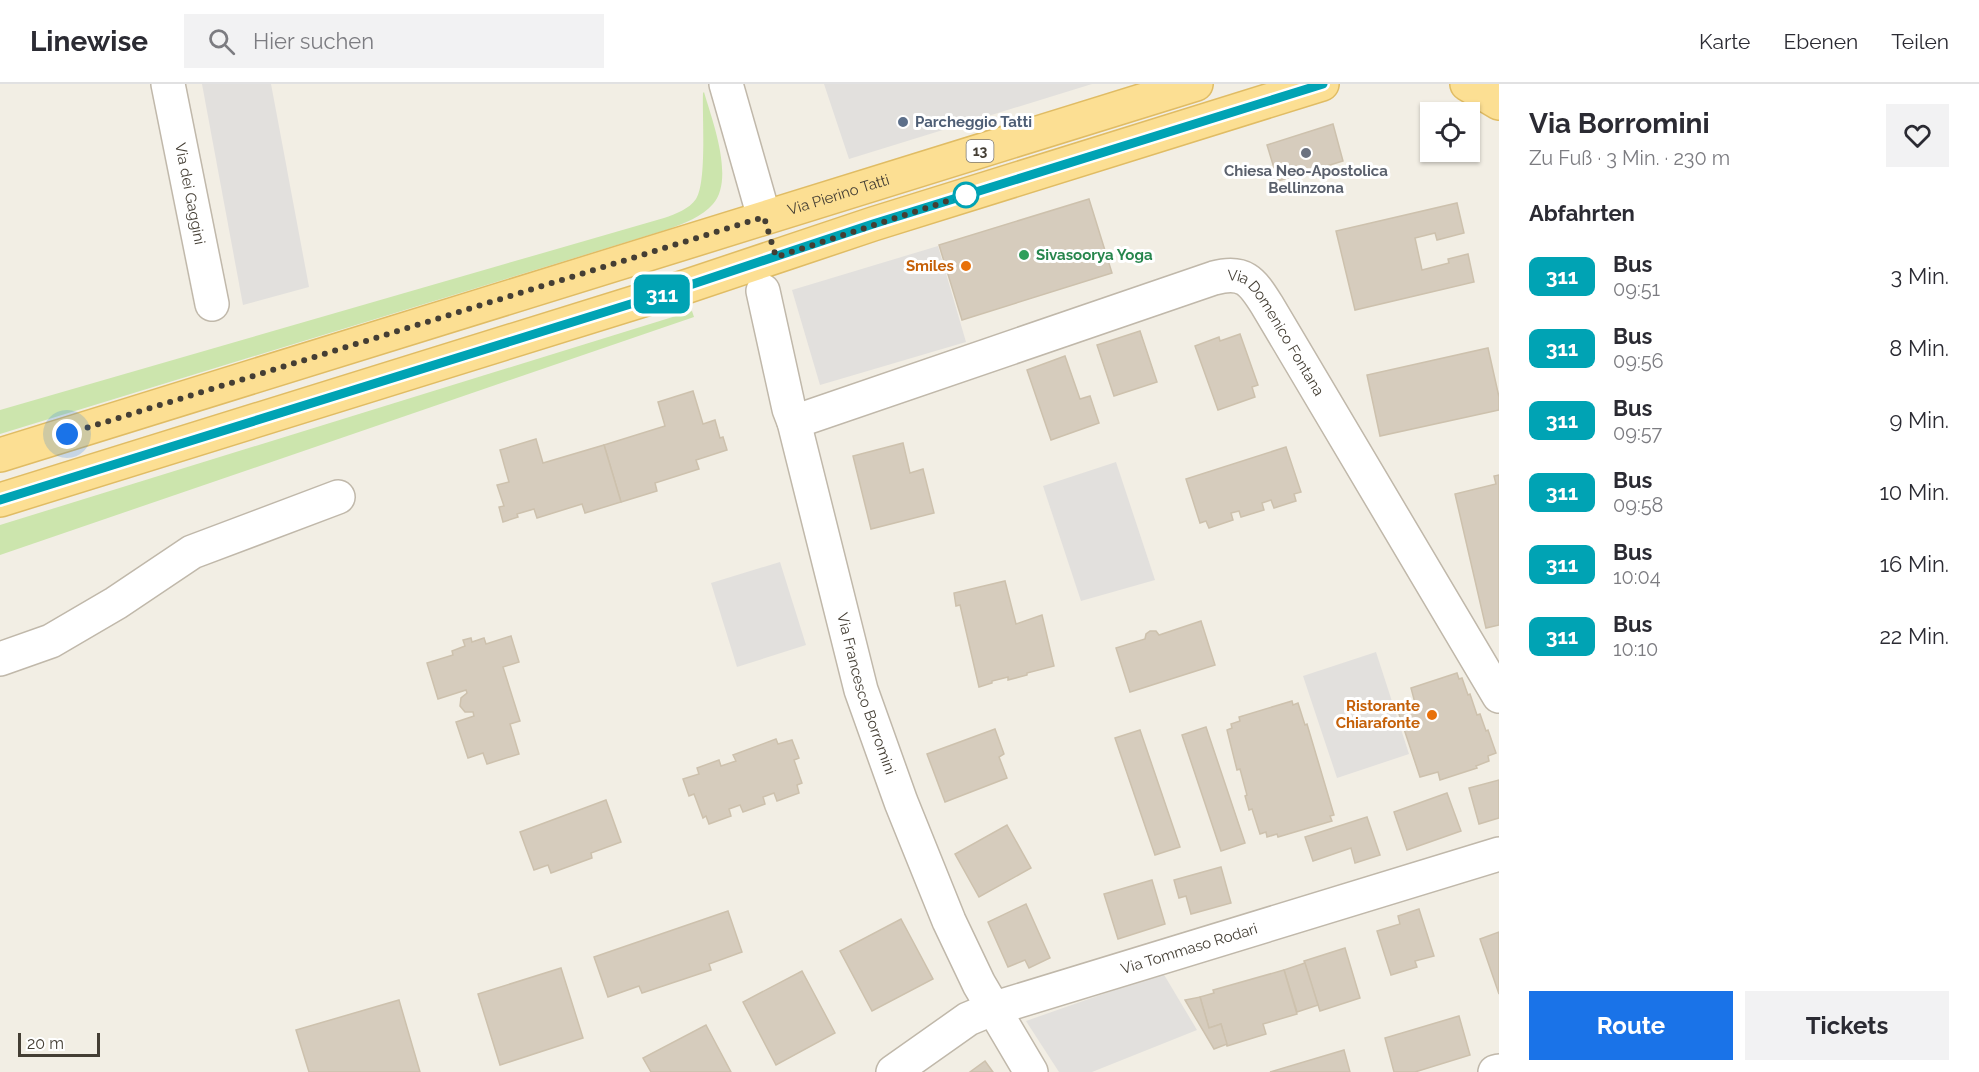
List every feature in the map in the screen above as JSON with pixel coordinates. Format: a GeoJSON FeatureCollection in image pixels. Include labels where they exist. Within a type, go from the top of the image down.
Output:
{"type":"FeatureCollection","features":[{"type":"Feature","properties":{"kind":"main road","name":"Via Pierino Tatti"},"geometry":{"type":"LineString","coordinates":[[0,455],[1196,84]]}},
{"type":"Feature","properties":{"kind":"main road"},"geometry":{"type":"LineString","coordinates":[[0,500],[665,293],[873,224],[1323,84]]}},
{"type":"Feature","properties":{"kind":"main road"},"geometry":{"type":"LineString","coordinates":[[1467,84],[1499,103]]}},
{"type":"Feature","properties":{"kind":"main road"},"geometry":{"type":"LineString","coordinates":[[764,217],[776,257]]}},
{"type":"Feature","properties":{"kind":"street","name":"Via dei Gaggini"},"geometry":{"type":"LineString","coordinates":[[168,84],[212,304]]}},
{"type":"Feature","properties":{"kind":"street"},"geometry":{"type":"LineString","coordinates":[[726,84],[764,217]]}},
{"type":"Feature","properties":{"kind":"street","name":"Via Domenico Fontana"},"geometry":{"type":"LineString","coordinates":[[794,422],[1214,278],[1238,275],[1254,284],[1267,304],[1499,696]]}},
{"type":"Feature","properties":{"kind":"street","name":"Via Francesco Borromini"},"geometry":{"type":"LineString","coordinates":[[763,291],[789,409],[861,690],[924,861],[949,921],[992,1009],[1031,1072]]}},
{"type":"Feature","properties":{"kind":"street"},"geometry":{"type":"LineString","coordinates":[[0,659],[51,641],[116,603],[192,552],[338,497]]}},
{"type":"Feature","properties":{"kind":"street","name":"Via Tommaso Rodari"},"geometry":{"type":"LineString","coordinates":[[893,1072],[968,1019],[992,1009],[1499,854]]}},
{"type":"Feature","properties":{"kind":"green space"},"geometry":{"type":"Polygon","coordinates":[[[704,92],[720,149],[722,180],[713,204],[704,213],[692,219],[669,229],[0,434],[0,410],[678,213],[696,199],[702,178],[704,92]]]}},
{"type":"Feature","properties":{"kind":"green space"},"geometry":{"type":"Polygon","coordinates":[[[692,311],[694,317],[0,555],[0,525],[692,311]]]}},
{"type":"Feature","properties":{"kind":"shaded area"},"geometry":{"type":"Polygon","coordinates":[[[202,84],[271,84],[309,287],[243,305],[202,84]]]}},
{"type":"Feature","properties":{"kind":"shaded area","name":"Parcheggio Tatti"},"geometry":{"type":"Polygon","coordinates":[[[824,84],[1092,84],[849,159],[824,84]]]}},
{"type":"Feature","properties":{"kind":"shaded area"},"geometry":{"type":"Polygon","coordinates":[[[938,246],[966,342],[820,385],[792,290],[938,246]]]}},
{"type":"Feature","properties":{"kind":"shaded area"},"geometry":{"type":"Polygon","coordinates":[[[1116,462],[1155,580],[1081,601],[1043,486],[1116,462]]]}},
{"type":"Feature","properties":{"kind":"shaded area"},"geometry":{"type":"Polygon","coordinates":[[[780,562],[806,645],[737,667],[711,583],[780,562]]]}},
{"type":"Feature","properties":{"kind":"shaded area"},"geometry":{"type":"Polygon","coordinates":[[[1376,652],[1409,754],[1337,778],[1303,676],[1376,652]]]}},
{"type":"Feature","properties":{"kind":"shaded area"},"geometry":{"type":"Polygon","coordinates":[[[1163,973],[1197,1030],[1092,1072],[1059,1072],[1026,1021],[1163,973]]]}},
{"type":"Feature","properties":{"kind":"building"},"geometry":{"type":"Polygon","coordinates":[[[991,118],[993,123],[976,129],[974,124],[991,118]]]}},
{"type":"Feature","properties":{"kind":"building"},"geometry":{"type":"Polygon","coordinates":[[[1333,124],[1343,161],[1278,181],[1267,145],[1333,124]]]}},
{"type":"Feature","properties":{"kind":"building"},"geometry":{"type":"Polygon","coordinates":[[[1089,199],[1112,273],[962,320],[939,245],[1089,199]]]}},
{"type":"Feature","properties":{"kind":"building"},"geometry":{"type":"Polygon","coordinates":[[[1457,203],[1464,233],[1437,240],[1435,233],[1415,238],[1422,270],[1449,263],[1448,259],[1468,254],[1474,282],[1355,310],[1336,231],[1457,203]]]}},
{"type":"Feature","properties":{"kind":"building"},"geometry":{"type":"Polygon","coordinates":[[[1140,331],[1157,382],[1114,396],[1097,345],[1140,331]]]}},
{"type":"Feature","properties":{"kind":"building"},"geometry":{"type":"Polygon","coordinates":[[[1240,334],[1258,385],[1252,387],[1255,397],[1218,410],[1195,346],[1219,337],[1220,341],[1240,334]]]}},
{"type":"Feature","properties":{"kind":"building"},"geometry":{"type":"Polygon","coordinates":[[[1488,348],[1499,397],[1499,410],[1380,436],[1367,375],[1488,348]]]}},
{"type":"Feature","properties":{"kind":"building"},"geometry":{"type":"Polygon","coordinates":[[[1065,356],[1080,399],[1090,396],[1099,423],[1051,440],[1027,370],[1065,356]]]}},
{"type":"Feature","properties":{"kind":"building"},"geometry":{"type":"Polygon","coordinates":[[[693,391],[703,424],[715,420],[720,438],[723,437],[727,450],[696,460],[699,469],[655,483],[657,491],[621,502],[604,445],[665,426],[658,402],[693,391]]]}},
{"type":"Feature","properties":{"kind":"building"},"geometry":{"type":"Polygon","coordinates":[[[536,439],[543,463],[604,445],[621,502],[585,513],[582,504],[537,518],[534,509],[517,514],[518,517],[503,522],[499,507],[504,506],[497,485],[509,482],[500,450],[536,439]]]}},
{"type":"Feature","properties":{"kind":"building"},"geometry":{"type":"Polygon","coordinates":[[[903,443],[910,473],[923,469],[934,513],[871,529],[853,456],[903,443]]]}},
{"type":"Feature","properties":{"kind":"building"},"geometry":{"type":"Polygon","coordinates":[[[1286,447],[1301,492],[1294,494],[1296,501],[1274,508],[1271,500],[1262,503],[1264,510],[1241,517],[1239,511],[1231,513],[1233,520],[1209,528],[1206,521],[1200,523],[1186,479],[1286,447]]]}},
{"type":"Feature","properties":{"kind":"building"},"geometry":{"type":"Polygon","coordinates":[[[1499,475],[1499,625],[1486,628],[1455,494],[1496,484],[1494,476],[1499,475]]]}},
{"type":"Feature","properties":{"kind":"building"},"geometry":{"type":"Polygon","coordinates":[[[1005,581],[1016,624],[1042,615],[1054,666],[1008,680],[1008,677],[992,681],[992,683],[979,687],[960,605],[956,606],[954,593],[1005,581]]]}},
{"type":"Feature","properties":{"kind":"building"},"geometry":{"type":"Polygon","coordinates":[[[1201,621],[1215,665],[1130,692],[1116,648],[1145,639],[1146,634],[1150,631],[1156,631],[1159,635],[1201,621]]]}},
{"type":"Feature","properties":{"kind":"building"},"geometry":{"type":"Polygon","coordinates":[[[511,636],[519,662],[503,667],[520,721],[510,724],[519,754],[487,764],[483,753],[468,758],[456,722],[474,716],[473,712],[465,712],[460,706],[461,698],[467,693],[466,690],[438,699],[427,663],[453,655],[452,651],[465,646],[463,640],[471,638],[472,642],[484,638],[486,644],[511,636]]]}},
{"type":"Feature","properties":{"kind":"building"},"geometry":{"type":"Polygon","coordinates":[[[1457,673],[1459,679],[1462,678],[1468,695],[1470,694],[1477,715],[1480,714],[1486,731],[1488,730],[1496,753],[1488,756],[1489,761],[1476,766],[1477,768],[1440,780],[1438,772],[1420,777],[1397,708],[1415,703],[1411,688],[1457,673]]]}},
{"type":"Feature","properties":{"kind":"building"},"geometry":{"type":"Polygon","coordinates":[[[1292,701],[1293,705],[1298,703],[1305,725],[1307,724],[1334,815],[1330,816],[1332,821],[1278,837],[1277,834],[1267,837],[1266,832],[1260,834],[1252,809],[1249,810],[1240,769],[1237,770],[1227,730],[1232,728],[1231,724],[1240,721],[1239,717],[1292,701]]]}},
{"type":"Feature","properties":{"kind":"building"},"geometry":{"type":"Polygon","coordinates":[[[1206,727],[1245,843],[1221,851],[1182,735],[1206,727]]]}},
{"type":"Feature","properties":{"kind":"building"},"geometry":{"type":"Polygon","coordinates":[[[995,729],[1004,754],[999,757],[1007,778],[945,802],[927,754],[995,729]]]}},
{"type":"Feature","properties":{"kind":"building"},"geometry":{"type":"Polygon","coordinates":[[[1140,730],[1180,847],[1155,855],[1115,738],[1140,730]]]}},
{"type":"Feature","properties":{"kind":"building"},"geometry":{"type":"Polygon","coordinates":[[[776,739],[778,744],[792,740],[799,758],[794,760],[802,783],[797,785],[799,793],[777,801],[774,793],[763,797],[765,804],[743,812],[740,805],[729,809],[731,816],[709,824],[706,816],[703,818],[694,794],[689,796],[683,779],[699,774],[697,768],[719,760],[721,766],[736,761],[733,755],[776,739]]]}},
{"type":"Feature","properties":{"kind":"building"},"geometry":{"type":"Polygon","coordinates":[[[1499,780],[1499,818],[1479,824],[1469,788],[1499,780]]]}},
{"type":"Feature","properties":{"kind":"building"},"geometry":{"type":"Polygon","coordinates":[[[1447,793],[1461,831],[1407,850],[1394,812],[1447,793]]]}},
{"type":"Feature","properties":{"kind":"building"},"geometry":{"type":"Polygon","coordinates":[[[606,800],[621,842],[591,853],[592,858],[551,873],[548,865],[534,870],[520,832],[606,800]]]}},
{"type":"Feature","properties":{"kind":"building"},"geometry":{"type":"Polygon","coordinates":[[[1367,817],[1380,855],[1355,863],[1351,848],[1313,861],[1305,837],[1367,817]]]}},
{"type":"Feature","properties":{"kind":"building"},"geometry":{"type":"Polygon","coordinates":[[[1007,825],[1031,868],[979,897],[955,854],[1007,825]]]}},
{"type":"Feature","properties":{"kind":"building"},"geometry":{"type":"Polygon","coordinates":[[[1221,867],[1231,903],[1191,914],[1186,896],[1179,898],[1174,880],[1221,867]]]}},
{"type":"Feature","properties":{"kind":"building"},"geometry":{"type":"Polygon","coordinates":[[[1152,880],[1165,924],[1118,939],[1104,894],[1152,880]]]}},
{"type":"Feature","properties":{"kind":"building"},"geometry":{"type":"Polygon","coordinates":[[[1026,904],[1050,958],[1029,968],[1025,960],[1008,967],[988,922],[1026,904]]]}},
{"type":"Feature","properties":{"kind":"building"},"geometry":{"type":"Polygon","coordinates":[[[1419,909],[1434,956],[1415,961],[1417,967],[1391,975],[1377,931],[1400,924],[1398,916],[1419,909]]]}},
{"type":"Feature","properties":{"kind":"building"},"geometry":{"type":"Polygon","coordinates":[[[728,911],[742,952],[709,964],[711,970],[642,993],[639,986],[608,997],[594,957],[728,911]]]}},
{"type":"Feature","properties":{"kind":"building"},"geometry":{"type":"Polygon","coordinates":[[[901,919],[933,979],[872,1011],[840,951],[901,919]]]}},
{"type":"Feature","properties":{"kind":"building"},"geometry":{"type":"Polygon","coordinates":[[[1499,932],[1499,994],[1480,939],[1499,932]]]}},
{"type":"Feature","properties":{"kind":"building"},"geometry":{"type":"Polygon","coordinates":[[[1345,948],[1360,998],[1320,1011],[1304,961],[1345,948]]]}},
{"type":"Feature","properties":{"kind":"building"},"geometry":{"type":"Polygon","coordinates":[[[1305,963],[1318,1005],[1297,1012],[1284,970],[1305,963]]]}},
{"type":"Feature","properties":{"kind":"building"},"geometry":{"type":"Polygon","coordinates":[[[561,968],[583,1038],[500,1065],[478,994],[561,968]]]}},
{"type":"Feature","properties":{"kind":"building"},"geometry":{"type":"Polygon","coordinates":[[[1284,970],[1297,1014],[1263,1024],[1266,1034],[1227,1046],[1221,1024],[1209,1028],[1200,997],[1214,993],[1213,990],[1284,970]]]}},
{"type":"Feature","properties":{"kind":"building"},"geometry":{"type":"Polygon","coordinates":[[[802,971],[835,1033],[776,1065],[743,1002],[802,971]]]}},
{"type":"Feature","properties":{"kind":"building"},"geometry":{"type":"Polygon","coordinates":[[[1200,997],[1209,1028],[1221,1024],[1227,1044],[1214,1049],[1185,1000],[1200,997]]]}},
{"type":"Feature","properties":{"kind":"building"},"geometry":{"type":"Polygon","coordinates":[[[399,1000],[420,1072],[309,1072],[296,1030],[399,1000]]]}},
{"type":"Feature","properties":{"kind":"building"},"geometry":{"type":"Polygon","coordinates":[[[1459,1016],[1470,1055],[1415,1072],[1394,1072],[1385,1038],[1459,1016]]]}},
{"type":"Feature","properties":{"kind":"building"},"geometry":{"type":"Polygon","coordinates":[[[706,1025],[731,1072],[651,1072],[643,1058],[706,1025]]]}},
{"type":"Feature","properties":{"kind":"building"},"geometry":{"type":"Polygon","coordinates":[[[1344,1050],[1350,1072],[1270,1072],[1344,1050]]]}},
{"type":"Feature","properties":{"kind":"building"},"geometry":{"type":"Polygon","coordinates":[[[985,1061],[993,1072],[970,1072],[985,1061]]]}},
{"type":"Feature","properties":{"kind":"bus line","name":"311"},"geometry":{"type":"LineString","coordinates":[[0,500],[666,293],[873,224],[1323,84]]}},
{"type":"Feature","properties":{"kind":"place","name":"Parcheggio Tatti"},"geometry":{"type":"Point","coordinates":[903,122]}},
{"type":"Feature","properties":{"kind":"place","name":"Chiesa Neo-Apostolica Bellinzona"},"geometry":{"type":"Point","coordinates":[1306,153]}},
{"type":"Feature","properties":{"kind":"place","name":"Sivasoorya Yoga"},"geometry":{"type":"Point","coordinates":[1024,255]}},
{"type":"Feature","properties":{"kind":"place","name":"Smiles"},"geometry":{"type":"Point","coordinates":[966,266]}},
{"type":"Feature","properties":{"kind":"place","name":"Ristorante Chiarafonte"},"geometry":{"type":"Point","coordinates":[1432,715]}},
{"type":"Feature","properties":{"kind":"route"},"geometry":{"type":"LineString","coordinates":[[67,434],[764,217],[776,257],[966,195]]}}]}
